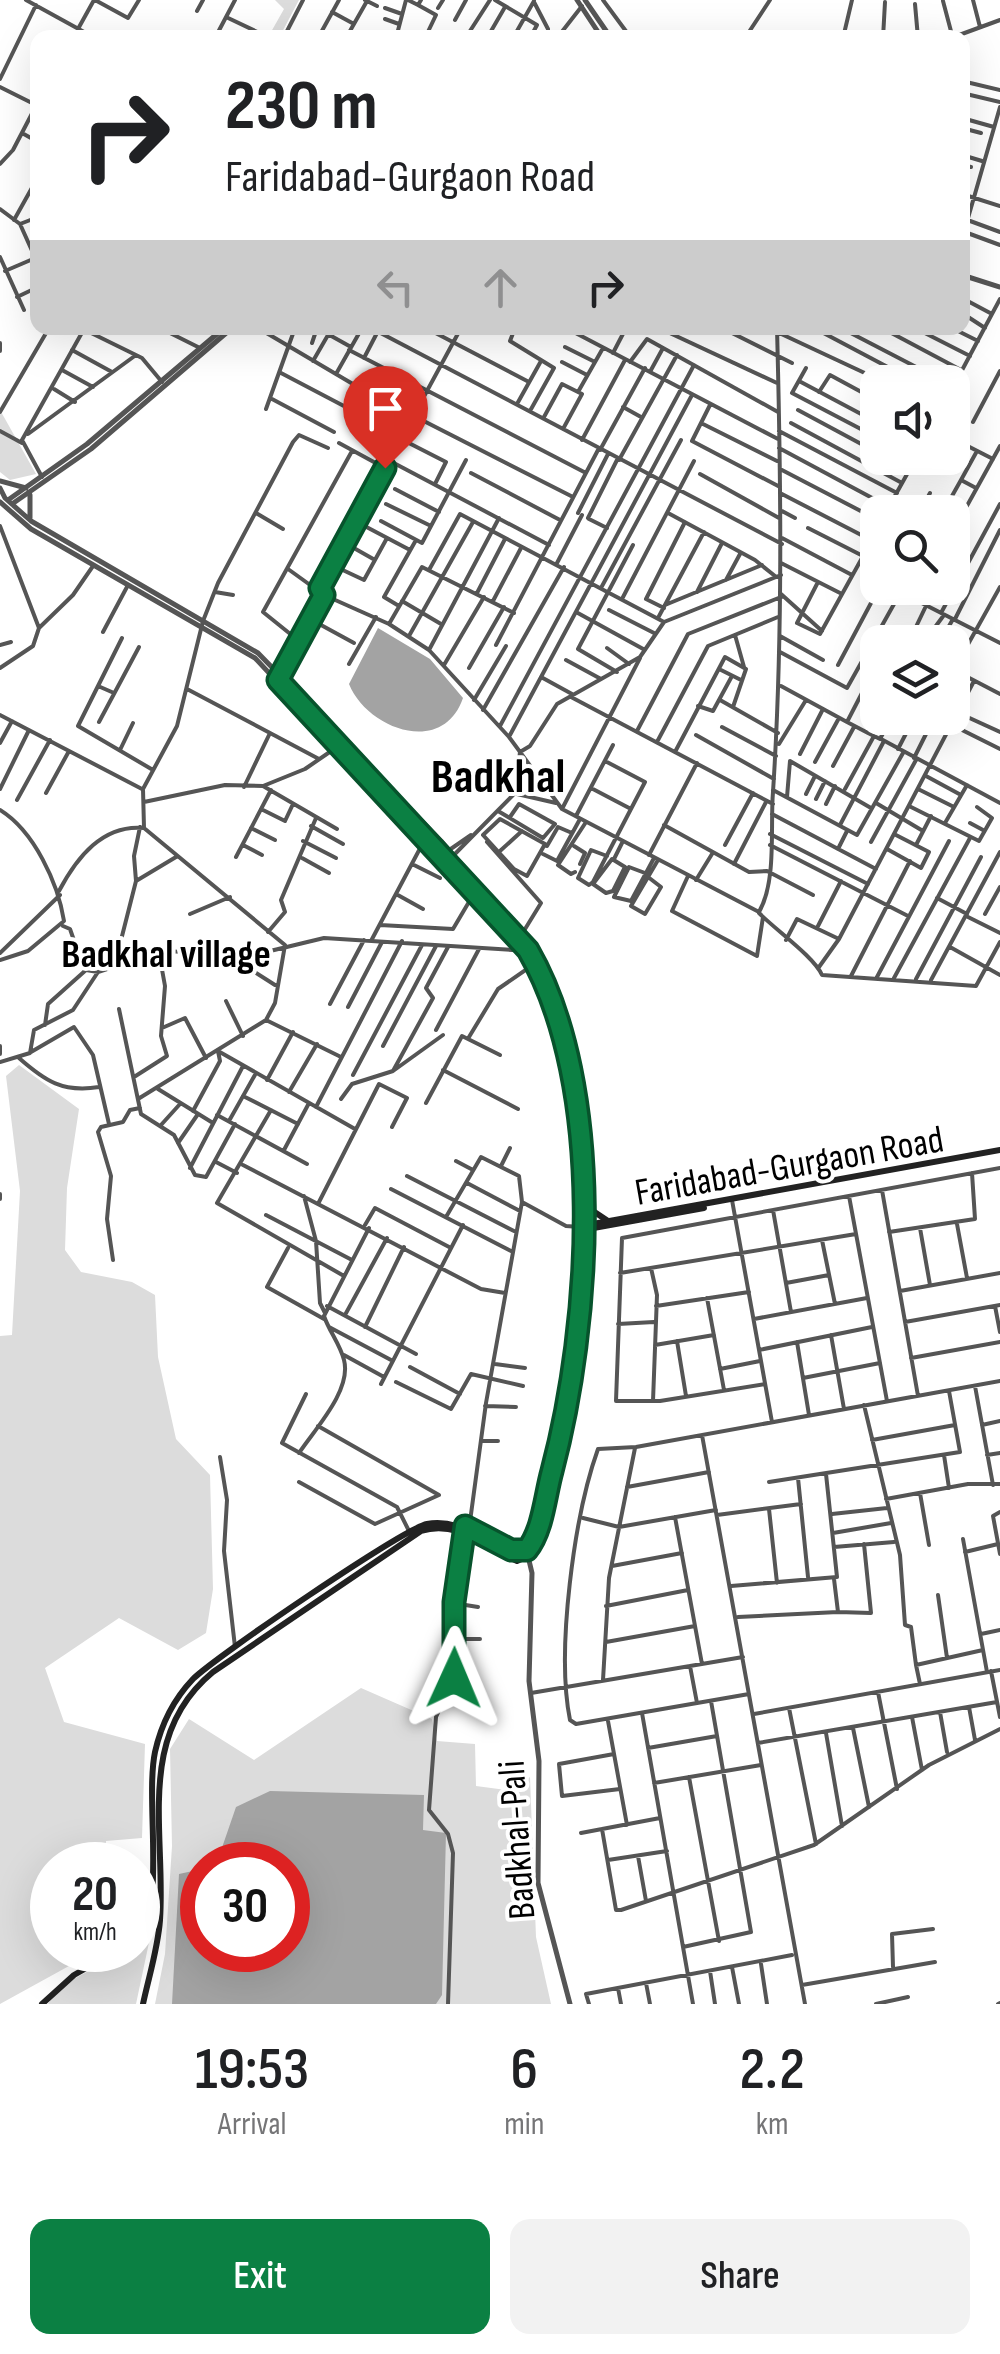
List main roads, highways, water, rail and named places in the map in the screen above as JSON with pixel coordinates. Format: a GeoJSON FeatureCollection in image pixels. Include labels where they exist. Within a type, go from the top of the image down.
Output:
{"type":"FeatureCollection","features":[{"type":"Feature","properties":{"kind":"main road","name":"Faridabad-Gurgaon Road"},"geometry":{"type":"LineString","coordinates":[[528,1554],[544,1524],[579,1373],[585,1227],[1000,1152]]}},
{"type":"Feature","properties":{"kind":"main road"},"geometry":{"type":"LineString","coordinates":[[587,1247],[610,1223],[592,1212],[588,1202]]}},
{"type":"Feature","properties":{"kind":"main road"},"geometry":{"type":"LineString","coordinates":[[155,1842],[153,1767],[163,1726],[190,1682],[235,1646],[409,1531],[436,1522],[466,1529],[528,1554],[571,1380],[585,1227]]}},
{"type":"Feature","properties":{"kind":"main road"},"geometry":{"type":"LineString","coordinates":[[158,1842],[161,1757],[170,1725],[191,1692],[213,1672],[421,1532],[434,1527],[466,1529]]}},
{"type":"Feature","properties":{"kind":"main road"},"geometry":{"type":"LineString","coordinates":[[42,2004],[82,1972]]}},
{"type":"Feature","properties":{"kind":"main road"},"geometry":{"type":"LineString","coordinates":[[143,2004],[150,1972]]}},
{"type":"Feature","properties":{"kind":"district","name":"Badkhal"},"geometry":{"type":"Point","coordinates":[498,775]}},
{"type":"Feature","properties":{"kind":"district","name":"Badkhal village"},"geometry":{"type":"Point","coordinates":[166,953]}}]}
